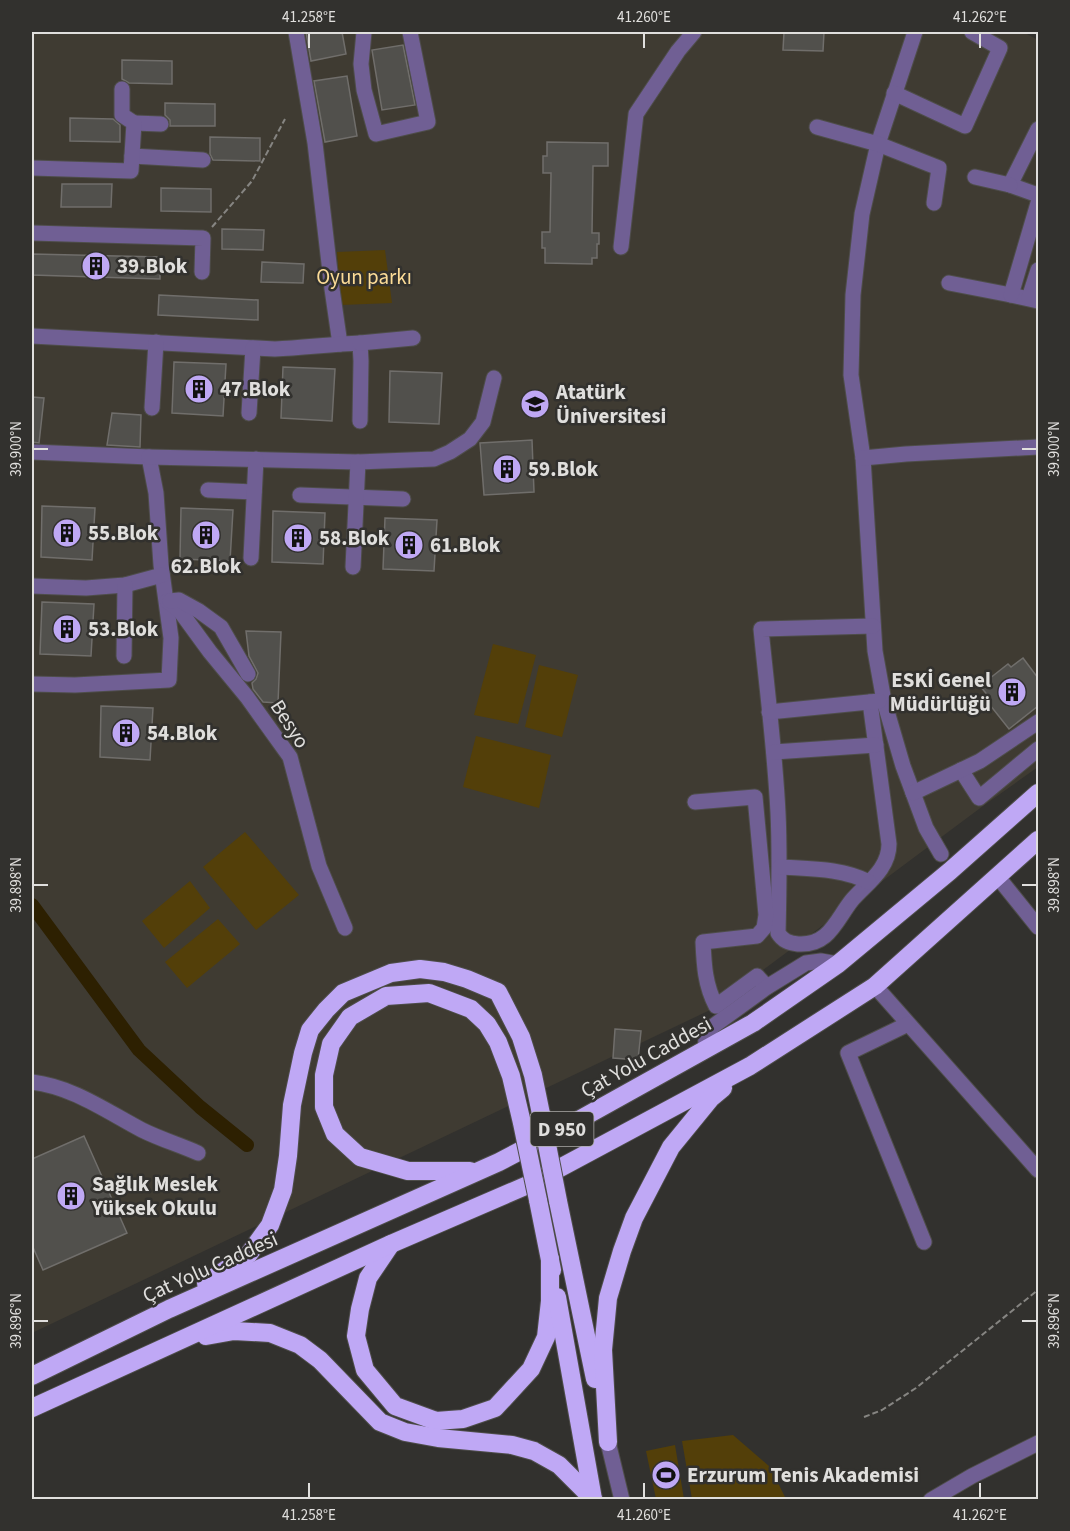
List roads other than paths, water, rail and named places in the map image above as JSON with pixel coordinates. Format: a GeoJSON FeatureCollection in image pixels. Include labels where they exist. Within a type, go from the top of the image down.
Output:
{"type":"FeatureCollection","features":[{"type":"Feature","properties":{"kind":"highway","name":"Çat Yolu Caddesi"},"geometry":{"type":"LineString","coordinates":[[32,1376],[169,1309],[499,1162],[753,1023],[838,964],[950,871],[1038,793]]}},
{"type":"Feature","properties":{"kind":"highway","name":"D 950"},"geometry":{"type":"LineString","coordinates":[[32,1408],[391,1244],[530,1185],[750,1066],[875,987],[1038,840]]}},
{"type":"Feature","properties":{"kind":"highway"},"geometry":{"type":"LineString","coordinates":[[169,1309],[249,1254],[270,1225],[283,1190],[292,1105],[303,1053],[310,1030],[326,1010],[343,993],[391,972],[420,969],[456,975],[498,992],[521,1037],[533,1075],[609,1442]]}},
{"type":"Feature","properties":{"kind":"highway"},"geometry":{"type":"LineString","coordinates":[[478,1171],[408,1171],[360,1157],[335,1134],[324,1107],[324,1075],[331,1044],[350,1017],[386,996],[429,993],[471,1009],[487,1024],[498,1042],[511,1076],[522,1123],[550,1259],[593,1499]]}},
{"type":"Feature","properties":{"kind":"highway"},"geometry":{"type":"LineString","coordinates":[[609,1442],[603,1350],[608,1298],[634,1218],[671,1147],[711,1098],[750,1066]]}},
{"type":"Feature","properties":{"kind":"highway"},"geometry":{"type":"LineString","coordinates":[[391,1244],[368,1278],[356,1336],[365,1370],[394,1406],[436,1421],[463,1419],[495,1408],[531,1369],[546,1337],[550,1300],[550,1259]]}},
{"type":"Feature","properties":{"kind":"highway"},"geometry":{"type":"LineString","coordinates":[[180,1340],[234,1331],[270,1333],[300,1345],[320,1360],[380,1422],[405,1432],[438,1438],[512,1445],[534,1451],[559,1465],[593,1499]]}},
{"type":"Feature","properties":{"kind":"street"},"geometry":{"type":"LineString","coordinates":[[296,32],[315,143],[340,344]]}},
{"type":"Feature","properties":{"kind":"street"},"geometry":{"type":"LineString","coordinates":[[364,32],[361,64],[364,90],[375,134],[428,122],[410,32]]}},
{"type":"Feature","properties":{"kind":"street"},"geometry":{"type":"LineString","coordinates":[[621,247],[636,114],[678,51],[694,32]]}},
{"type":"Feature","properties":{"kind":"street"},"geometry":{"type":"LineString","coordinates":[[873,626],[761,629],[778,813],[780,867],[778,933],[782,939],[790,942],[807,944],[831,932],[852,902],[885,864],[890,852],[876,745],[877,701],[873,626],[863,458],[851,375],[852,304],[862,214],[878,144],[915,32]]}},
{"type":"Feature","properties":{"kind":"street"},"geometry":{"type":"LineString","coordinates":[[894,93],[965,126],[1000,48],[972,32]]}},
{"type":"Feature","properties":{"kind":"street"},"geometry":{"type":"LineString","coordinates":[[122,89],[122,115],[134,123],[160,124]]}},
{"type":"Feature","properties":{"kind":"street"},"geometry":{"type":"LineString","coordinates":[[32,168],[131,171],[134,123]]}},
{"type":"Feature","properties":{"kind":"street"},"geometry":{"type":"LineString","coordinates":[[817,127],[878,144],[939,168],[934,203]]}},
{"type":"Feature","properties":{"kind":"street"},"geometry":{"type":"LineString","coordinates":[[1010,185],[1038,129]]}},
{"type":"Feature","properties":{"kind":"street"},"geometry":{"type":"LineString","coordinates":[[132,156],[203,160]]}},
{"type":"Feature","properties":{"kind":"street"},"geometry":{"type":"LineString","coordinates":[[975,177],[1010,185],[1038,195]]}},
{"type":"Feature","properties":{"kind":"street"},"geometry":{"type":"LineString","coordinates":[[1011,295],[1038,202]]}},
{"type":"Feature","properties":{"kind":"street"},"geometry":{"type":"LineString","coordinates":[[32,233],[203,238],[202,272]]}},
{"type":"Feature","properties":{"kind":"street"},"geometry":{"type":"LineString","coordinates":[[949,283],[1034,300],[1038,270]]}},
{"type":"Feature","properties":{"kind":"street"},"geometry":{"type":"LineString","coordinates":[[32,336],[253,348],[301,348],[413,338]]}},
{"type":"Feature","properties":{"kind":"street"},"geometry":{"type":"LineString","coordinates":[[152,408],[156,342]]}},
{"type":"Feature","properties":{"kind":"street"},"geometry":{"type":"LineString","coordinates":[[360,343],[360,421]]}},
{"type":"Feature","properties":{"kind":"street"},"geometry":{"type":"LineString","coordinates":[[249,413],[253,348]]}},
{"type":"Feature","properties":{"kind":"street"},"geometry":{"type":"LineString","coordinates":[[32,452],[358,462],[434,459],[470,439],[483,422],[494,378]]}},
{"type":"Feature","properties":{"kind":"street"},"geometry":{"type":"LineString","coordinates":[[863,458],[906,453],[1038,447]]}},
{"type":"Feature","properties":{"kind":"street"},"geometry":{"type":"LineString","coordinates":[[32,684],[75,685],[170,680],[171,638],[162,575],[156,493],[149,457]]}},
{"type":"Feature","properties":{"kind":"street"},"geometry":{"type":"LineString","coordinates":[[251,558],[256,459]]}},
{"type":"Feature","properties":{"kind":"street"},"geometry":{"type":"LineString","coordinates":[[352,567],[358,462]]}},
{"type":"Feature","properties":{"kind":"street"},"geometry":{"type":"LineString","coordinates":[[208,490],[254,492]]}},
{"type":"Feature","properties":{"kind":"street"},"geometry":{"type":"LineString","coordinates":[[300,495],[403,499]]}},
{"type":"Feature","properties":{"kind":"street"},"geometry":{"type":"LineString","coordinates":[[32,586],[86,588],[125,585],[162,575]]}},
{"type":"Feature","properties":{"kind":"street"},"geometry":{"type":"LineString","coordinates":[[124,656],[125,585]]}},
{"type":"Feature","properties":{"kind":"street"},"geometry":{"type":"LineString","coordinates":[[167,601],[179,600],[199,610],[221,627],[248,674]]}},
{"type":"Feature","properties":{"kind":"street","name":"Besyo"},"geometry":{"type":"LineString","coordinates":[[167,601],[180,611],[290,757],[319,866],[345,928]]}},
{"type":"Feature","properties":{"kind":"street"},"geometry":{"type":"LineString","coordinates":[[769,712],[877,701]]}},
{"type":"Feature","properties":{"kind":"street"},"geometry":{"type":"LineString","coordinates":[[877,701],[926,828],[941,854]]}},
{"type":"Feature","properties":{"kind":"street"},"geometry":{"type":"LineString","coordinates":[[913,793],[980,761],[1038,722]]}},
{"type":"Feature","properties":{"kind":"street"},"geometry":{"type":"LineString","coordinates":[[774,752],[876,745]]}},
{"type":"Feature","properties":{"kind":"street"},"geometry":{"type":"LineString","coordinates":[[961,770],[979,798],[1038,748]]}},
{"type":"Feature","properties":{"kind":"street"},"geometry":{"type":"LineString","coordinates":[[696,802],[755,797],[766,915],[764,928],[757,936],[703,942],[709,991],[717,1006],[757,976],[766,987]]}},
{"type":"Feature","properties":{"kind":"street"},"geometry":{"type":"LineString","coordinates":[[780,867],[841,871],[869,882]]}},
{"type":"Feature","properties":{"kind":"street"},"geometry":{"type":"LineString","coordinates":[[998,876],[1038,927]]}},
{"type":"Feature","properties":{"kind":"street"},"geometry":{"type":"LineString","coordinates":[[705,1050],[706,1039],[712,1027],[766,987],[806,963],[821,961],[838,964]]}},
{"type":"Feature","properties":{"kind":"street"},"geometry":{"type":"LineString","coordinates":[[875,987],[1038,1170]]}},
{"type":"Feature","properties":{"kind":"street"},"geometry":{"type":"LineString","coordinates":[[908,1024],[848,1053],[924,1242]]}},
{"type":"Feature","properties":{"kind":"street"},"geometry":{"type":"LineString","coordinates":[[32,1082],[86,1098],[144,1131],[198,1153]]}},
{"type":"Feature","properties":{"kind":"street"},"geometry":{"type":"LineString","coordinates":[[609,1442],[622,1500]]}},
{"type":"Feature","properties":{"kind":"street"},"geometry":{"type":"LineString","coordinates":[[931,1500],[972,1476],[1038,1443]]}},
{"type":"Feature","properties":{"kind":"waterway"},"geometry":{"type":"LineString","coordinates":[[32,905],[139,1050],[200,1107],[247,1145]]}},
{"type":"Feature","properties":{"kind":"place","name":"39.Blok"},"geometry":{"type":"Point","coordinates":[96,266]}},
{"type":"Feature","properties":{"kind":"place","name":"47.Blok"},"geometry":{"type":"Point","coordinates":[199,389]}},
{"type":"Feature","properties":{"kind":"place","name":"Atatürk Üniversitesi"},"geometry":{"type":"Point","coordinates":[535,404]}},
{"type":"Feature","properties":{"kind":"place","name":"59.Blok"},"geometry":{"type":"Point","coordinates":[507,469]}},
{"type":"Feature","properties":{"kind":"place","name":"55.Blok"},"geometry":{"type":"Point","coordinates":[67,533]}},
{"type":"Feature","properties":{"kind":"place","name":"62.Blok"},"geometry":{"type":"Point","coordinates":[206,535]}},
{"type":"Feature","properties":{"kind":"place","name":"58.Blok"},"geometry":{"type":"Point","coordinates":[298,538]}},
{"type":"Feature","properties":{"kind":"place","name":"61.Blok"},"geometry":{"type":"Point","coordinates":[409,545]}},
{"type":"Feature","properties":{"kind":"place","name":"53.Blok"},"geometry":{"type":"Point","coordinates":[67,629]}},
{"type":"Feature","properties":{"kind":"place","name":"ESKİ Genel Müdürlüğü"},"geometry":{"type":"Point","coordinates":[1012,692]}},
{"type":"Feature","properties":{"kind":"place","name":"54.Blok"},"geometry":{"type":"Point","coordinates":[126,733]}},
{"type":"Feature","properties":{"kind":"place","name":"Sağlık Meslek Yüksek Okulu"},"geometry":{"type":"Point","coordinates":[71,1196]}},
{"type":"Feature","properties":{"kind":"place","name":"Erzurum Tenis Akademisi"},"geometry":{"type":"Point","coordinates":[666,1475]}},
{"type":"Feature","properties":{"kind":"park label","name":"Oyun parkı"},"geometry":{"type":"Point","coordinates":[364,277]}}]}
